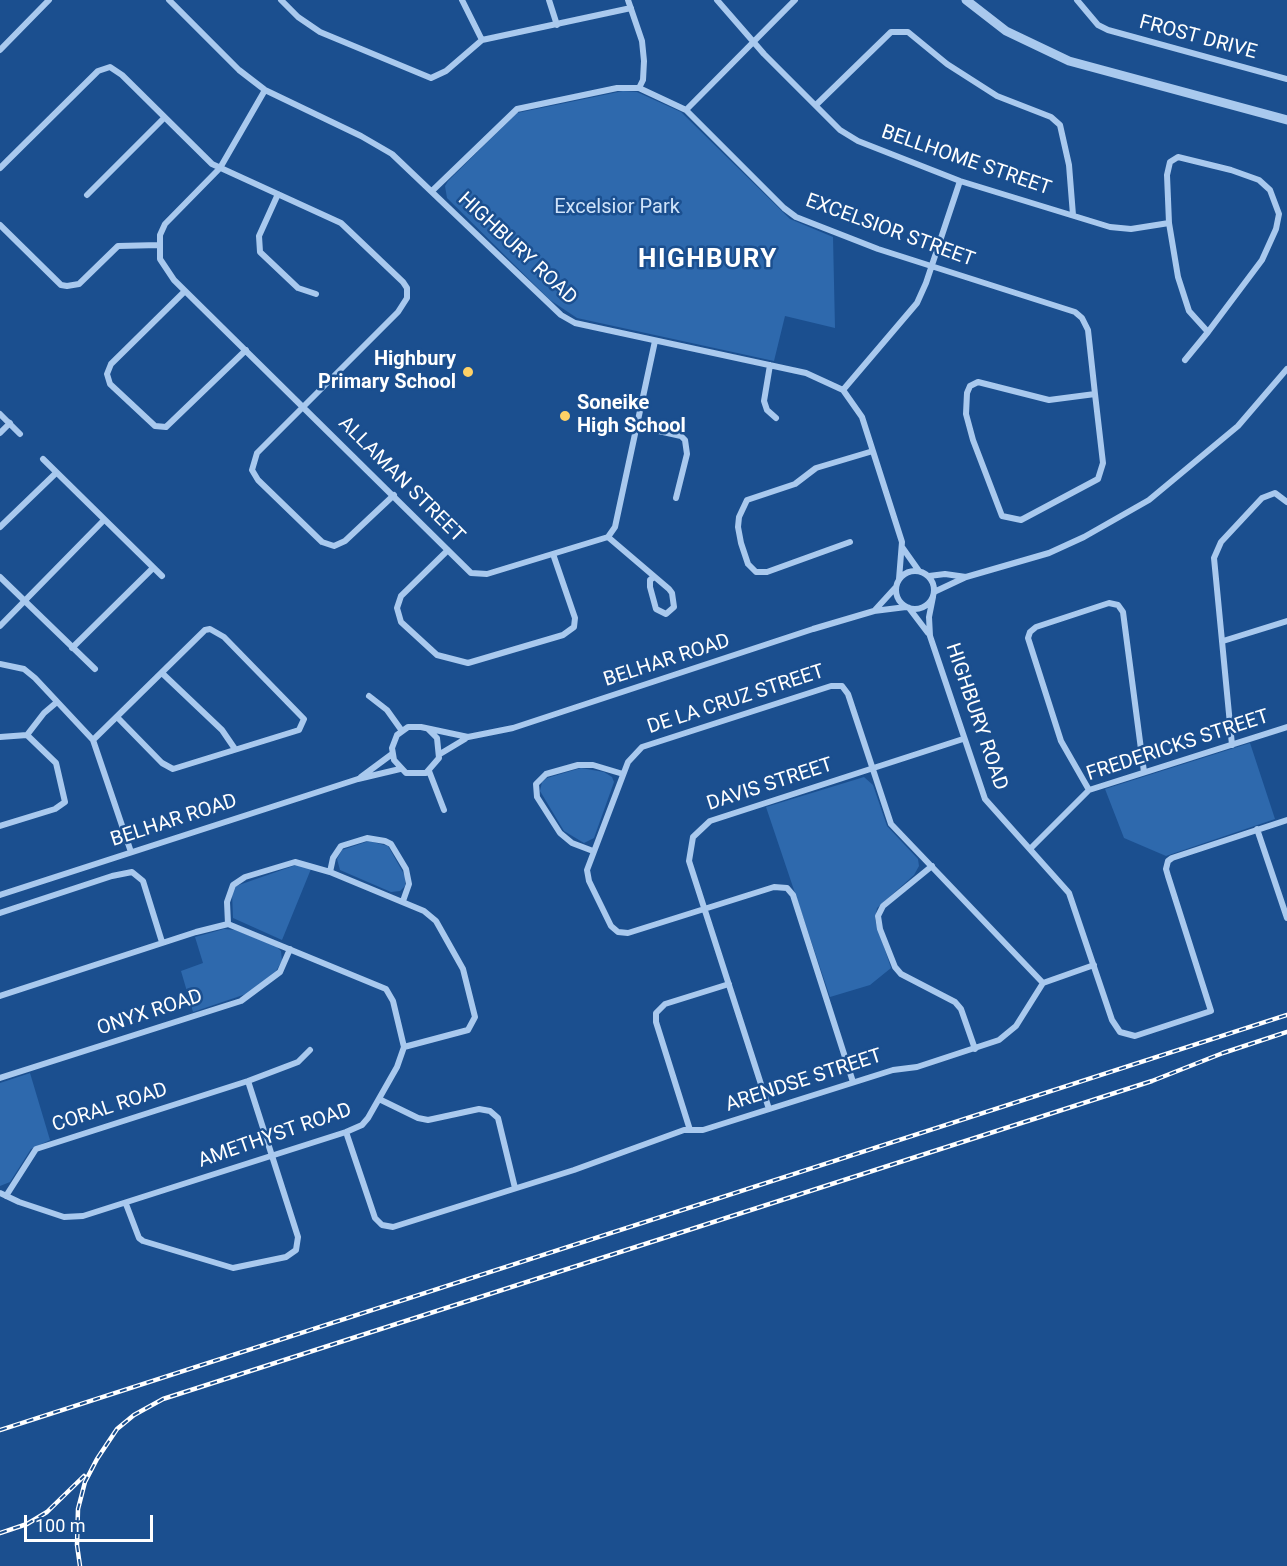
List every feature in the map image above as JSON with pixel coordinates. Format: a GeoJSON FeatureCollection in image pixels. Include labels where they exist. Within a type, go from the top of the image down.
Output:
{"type":"FeatureCollection","features":[{"type":"Feature","properties":{"kind":"street"},"geometry":{"type":"LineString","coordinates":[[0,50],[49,0]]}},
{"type":"Feature","properties":{"kind":"street","name":"HIGHBURY ROAD"},"geometry":{"type":"LineString","coordinates":[[169,0],[239,70],[265,90],[382,148],[432,191],[561,315],[575,323],[821,378],[843,390],[862,417],[902,546],[919,571]]}},
{"type":"Feature","properties":{"kind":"street"},"geometry":{"type":"LineString","coordinates":[[281,0],[298,17],[320,32],[426,78],[441,75],[482,40],[631,8]]}},
{"type":"Feature","properties":{"kind":"street"},"geometry":{"type":"LineString","coordinates":[[462,0],[482,40]]}},
{"type":"Feature","properties":{"kind":"street"},"geometry":{"type":"LineString","coordinates":[[549,0],[557,25]]}},
{"type":"Feature","properties":{"kind":"street"},"geometry":{"type":"LineString","coordinates":[[628,0],[642,41],[643,80],[639,88]]}},
{"type":"Feature","properties":{"kind":"street","name":"BELLHOME STREET"},"geometry":{"type":"LineString","coordinates":[[717,0],[840,130],[858,141],[960,181],[1116,229],[1169,223]]}},
{"type":"Feature","properties":{"kind":"street"},"geometry":{"type":"LineString","coordinates":[[686,110],[795,0]]}},
{"type":"Feature","properties":{"kind":"street"},"geometry":{"type":"LineString","coordinates":[[966,0],[1006,31],[1069,61],[1287,120]]}},
{"type":"Feature","properties":{"kind":"street","name":"FROST DRIVE"},"geometry":{"type":"LineString","coordinates":[[1077,0],[1098,24],[1108,30],[1287,79]]}},
{"type":"Feature","properties":{"kind":"street"},"geometry":{"type":"LineString","coordinates":[[816,105],[891,32],[908,32],[947,64],[997,96],[1051,117],[1060,125],[1069,165],[1073,215]]}},
{"type":"Feature","properties":{"kind":"street"},"geometry":{"type":"LineString","coordinates":[[0,168],[98,70],[110,67],[122,75],[212,164],[341,223],[403,282],[408,293],[398,312],[254,458],[252,470],[258,480],[322,542],[334,546],[345,541],[394,495]]}},
{"type":"Feature","properties":{"kind":"street","name":"EXCELSIOR STREET"},"geometry":{"type":"LineString","coordinates":[[432,191],[517,109],[617,88],[639,88],[686,110],[784,208],[796,217],[932,266],[1075,312],[1088,330],[1103,462],[1098,479],[1021,520],[1002,516],[998,513],[966,414],[966,400],[970,386],[978,382],[987,383],[1049,400],[1095,394]]}},
{"type":"Feature","properties":{"kind":"street"},"geometry":{"type":"LineString","coordinates":[[0,225],[61,285],[67,286],[79,284],[118,246],[159,246],[165,224],[220,168],[265,90]]}},
{"type":"Feature","properties":{"kind":"street"},"geometry":{"type":"LineString","coordinates":[[87,195],[164,118]]}},
{"type":"Feature","properties":{"kind":"street"},"geometry":{"type":"LineString","coordinates":[[1185,360],[1208,332],[1262,260],[1276,229],[1279,213],[1270,190],[1259,180],[1231,170],[1178,157],[1167,167],[1169,223],[1182,294],[1195,321],[1208,332]]}},
{"type":"Feature","properties":{"kind":"street"},"geometry":{"type":"LineString","coordinates":[[843,390],[917,303],[932,266],[960,181]]}},
{"type":"Feature","properties":{"kind":"street"},"geometry":{"type":"LineString","coordinates":[[278,194],[259,236],[260,252],[298,288],[316,294]]}},
{"type":"Feature","properties":{"kind":"street","name":"ALLAMAN STREET"},"geometry":{"type":"LineString","coordinates":[[159,246],[165,269],[184,291],[448,550],[477,575],[487,574],[608,537]]}},
{"type":"Feature","properties":{"kind":"street"},"geometry":{"type":"LineString","coordinates":[[184,291],[111,364],[107,374],[110,384],[155,426],[166,427],[246,350]]}},
{"type":"Feature","properties":{"kind":"street"},"geometry":{"type":"LineString","coordinates":[[654,577],[650,580],[650,587],[656,609],[666,614],[674,607],[672,593],[654,577],[608,537],[615,527],[655,341]]}},
{"type":"Feature","properties":{"kind":"street"},"geometry":{"type":"LineString","coordinates":[[770,365],[764,401],[767,410],[776,418]]}},
{"type":"Feature","properties":{"kind":"street"},"geometry":{"type":"LineString","coordinates":[[966,577],[945,574],[929,576],[919,571],[908,572],[899,579],[896,587],[897,596],[907,607],[925,606],[933,595],[966,577],[1049,553],[1084,537],[1149,500],[1238,426],[1287,369]]}},
{"type":"Feature","properties":{"kind":"street"},"geometry":{"type":"LineString","coordinates":[[0,414],[20,434]]}},
{"type":"Feature","properties":{"kind":"street"},"geometry":{"type":"LineString","coordinates":[[0,433],[10,423]]}},
{"type":"Feature","properties":{"kind":"street"},"geometry":{"type":"LineString","coordinates":[[636,426],[681,436],[686,440],[687,454],[676,498]]}},
{"type":"Feature","properties":{"kind":"street"},"geometry":{"type":"LineString","coordinates":[[850,542],[768,572],[756,572],[748,564],[743,549],[738,527],[739,517],[747,500],[795,484],[816,468],[873,451]]}},
{"type":"Feature","properties":{"kind":"street"},"geometry":{"type":"LineString","coordinates":[[43,459],[162,576]]}},
{"type":"Feature","properties":{"kind":"street"},"geometry":{"type":"LineString","coordinates":[[0,527],[56,473]]}},
{"type":"Feature","properties":{"kind":"street"},"geometry":{"type":"LineString","coordinates":[[1233,745],[1214,569],[1216,550],[1262,498],[1275,493],[1287,502]]}},
{"type":"Feature","properties":{"kind":"street"},"geometry":{"type":"LineString","coordinates":[[0,626],[104,520]]}},
{"type":"Feature","properties":{"kind":"street","name":"HIGHBURY ROAD"},"geometry":{"type":"LineString","coordinates":[[899,579],[902,546]]}},
{"type":"Feature","properties":{"kind":"street"},"geometry":{"type":"LineString","coordinates":[[448,550],[401,596],[397,608],[401,622],[437,656],[468,663],[563,635],[574,627],[575,618],[553,554]]}},
{"type":"Feature","properties":{"kind":"street"},"geometry":{"type":"LineString","coordinates":[[72,648],[153,568]]}},
{"type":"Feature","properties":{"kind":"street"},"geometry":{"type":"LineString","coordinates":[[929,576],[933,595]]}},
{"type":"Feature","properties":{"kind":"street"},"geometry":{"type":"LineString","coordinates":[[0,577],[95,669]]}},
{"type":"Feature","properties":{"kind":"street","name":"BELHAR ROAD"},"geometry":{"type":"LineString","coordinates":[[874,610],[896,587]]}},
{"type":"Feature","properties":{"kind":"street","name":"HIGHBURY ROAD"},"geometry":{"type":"LineString","coordinates":[[933,595],[929,617],[930,636],[984,798],[1069,893],[1114,1024],[1125,1035],[1135,1036],[1210,1011],[1168,876],[1167,864],[1172,858],[1257,829]]}},
{"type":"Feature","properties":{"kind":"street"},"geometry":{"type":"LineString","coordinates":[[1089,790],[1061,741],[1028,638],[1034,628],[1106,603],[1115,604],[1123,612],[1144,772]]}},
{"type":"Feature","properties":{"kind":"street","name":"HIGHBURY ROAD"},"geometry":{"type":"LineString","coordinates":[[907,607],[930,636]]}},
{"type":"Feature","properties":{"kind":"street","name":"BELHAR ROAD"},"geometry":{"type":"LineString","coordinates":[[440,754],[468,737],[532,722],[874,610],[907,607]]}},
{"type":"Feature","properties":{"kind":"street"},"geometry":{"type":"LineString","coordinates":[[1223,641],[1287,621]]}},
{"type":"Feature","properties":{"kind":"street"},"geometry":{"type":"LineString","coordinates":[[93,740],[163,674],[205,630],[216,630],[304,716],[299,730],[235,749],[192,765],[171,768],[118,717]]}},
{"type":"Feature","properties":{"kind":"street"},"geometry":{"type":"LineString","coordinates":[[0,664],[24,669],[93,740],[131,852]]}},
{"type":"Feature","properties":{"kind":"street"},"geometry":{"type":"LineString","coordinates":[[163,674],[222,730],[235,749]]}},
{"type":"Feature","properties":{"kind":"street","name":"DE LA CRUZ STREET"},"geometry":{"type":"LineString","coordinates":[[704,909],[628,933],[618,932],[612,926],[589,881],[587,870],[628,762],[642,747],[835,685],[846,691],[891,824],[1043,983]]}},
{"type":"Feature","properties":{"kind":"street"},"geometry":{"type":"LineString","coordinates":[[369,696],[387,710],[402,730]]}},
{"type":"Feature","properties":{"kind":"street"},"geometry":{"type":"LineString","coordinates":[[0,737],[27,735],[44,713],[57,702]]}},
{"type":"Feature","properties":{"kind":"street"},"geometry":{"type":"LineString","coordinates":[[415,726],[428,729],[437,738],[440,754],[436,764],[429,771],[413,775],[400,769],[392,754],[394,741],[402,730],[415,726]]}},
{"type":"Feature","properties":{"kind":"street","name":"FREDERICKS STREET"},"geometry":{"type":"LineString","coordinates":[[1030,849],[1089,790],[1287,728]]}},
{"type":"Feature","properties":{"kind":"street","name":"BELHAR ROAD"},"geometry":{"type":"LineString","coordinates":[[428,729],[468,737]]}},
{"type":"Feature","properties":{"kind":"street"},"geometry":{"type":"LineString","coordinates":[[0,826],[55,809],[65,802],[56,763],[27,735]]}},
{"type":"Feature","properties":{"kind":"street","name":"DAVIS STREET"},"geometry":{"type":"LineString","coordinates":[[769,1109],[689,861],[690,843],[700,828],[710,821],[963,739]]}},
{"type":"Feature","properties":{"kind":"street","name":"BELHAR ROAD"},"geometry":{"type":"LineString","coordinates":[[358,779],[392,754]]}},
{"type":"Feature","properties":{"kind":"street"},"geometry":{"type":"LineString","coordinates":[[594,851],[572,843],[560,833],[537,797],[536,784],[546,774],[578,765],[593,765],[623,774]]}},
{"type":"Feature","properties":{"kind":"street","name":"BELHAR ROAD"},"geometry":{"type":"LineString","coordinates":[[0,895],[358,779],[400,769]]}},
{"type":"Feature","properties":{"kind":"street"},"geometry":{"type":"LineString","coordinates":[[429,771],[444,810]]}},
{"type":"Feature","properties":{"kind":"street"},"geometry":{"type":"LineString","coordinates":[[1287,820],[1257,829],[1287,918]]}},
{"type":"Feature","properties":{"kind":"street"},"geometry":{"type":"LineString","coordinates":[[330,872],[333,858],[341,846],[367,838],[385,841],[391,844],[406,869],[408,884],[403,901]]}},
{"type":"Feature","properties":{"kind":"street"},"geometry":{"type":"LineString","coordinates":[[0,996],[162,942],[228,924],[386,988],[393,1001],[404,1047],[468,1030],[475,1017],[463,969],[436,921],[424,910],[330,872],[295,862],[239,880],[229,892],[228,924]]}},
{"type":"Feature","properties":{"kind":"street"},"geometry":{"type":"LineString","coordinates":[[932,866],[883,906],[878,916],[880,929],[901,974],[955,1002],[961,1009],[975,1049]]}},
{"type":"Feature","properties":{"kind":"street"},"geometry":{"type":"LineString","coordinates":[[0,913],[112,876],[137,874],[143,880],[162,942]]}},
{"type":"Feature","properties":{"kind":"street"},"geometry":{"type":"LineString","coordinates":[[704,909],[777,886],[790,890],[853,1082]]}},
{"type":"Feature","properties":{"kind":"street","name":"ONYX ROAD"},"geometry":{"type":"LineString","coordinates":[[0,1078],[241,1001],[280,972],[290,949]]}},
{"type":"Feature","properties":{"kind":"street"},"geometry":{"type":"LineString","coordinates":[[1043,983],[1094,965]]}},
{"type":"Feature","properties":{"kind":"street","name":"ARENDSE STREET"},"geometry":{"type":"LineString","coordinates":[[346,1132],[375,1218],[382,1225],[393,1227],[650,1141],[690,1130],[704,1131],[853,1082],[893,1070],[917,1067],[975,1049],[1009,1034],[1043,983]]}},
{"type":"Feature","properties":{"kind":"street"},"geometry":{"type":"LineString","coordinates":[[690,1130],[656,1022],[656,1013],[665,1004],[729,984]]}},
{"type":"Feature","properties":{"kind":"street","name":"AMETHYST ROAD"},"geometry":{"type":"LineString","coordinates":[[3,1194],[72,1217],[126,1204],[346,1132],[364,1123],[379,1099],[404,1047]]}},
{"type":"Feature","properties":{"kind":"street","name":"CORAL ROAD"},"geometry":{"type":"LineString","coordinates":[[3,1194],[36,1149],[248,1081],[298,1062],[310,1050]]}},
{"type":"Feature","properties":{"kind":"street"},"geometry":{"type":"LineString","coordinates":[[126,1204],[139,1238],[156,1246],[233,1268],[286,1257],[296,1251],[298,1237],[248,1081]]}},
{"type":"Feature","properties":{"kind":"street"},"geometry":{"type":"LineString","coordinates":[[379,1099],[423,1120],[482,1109],[490,1112],[498,1118],[515,1188]]}},
{"type":"Feature","properties":{"kind":"green space","name":"Excelsior Park"},"geometry":{"type":"Polygon","coordinates":[[[623,91],[637,92],[681,112],[790,219],[833,237],[835,328],[785,316],[774,361],[577,318],[550,300],[447,198],[445,186],[448,181],[517,113],[623,91]]]}},
{"type":"Feature","properties":{"kind":"green space"},"geometry":{"type":"Polygon","coordinates":[[[1250,743],[1275,819],[1166,856],[1124,838],[1105,789],[1250,743]]]}},
{"type":"Feature","properties":{"kind":"green space"},"geometry":{"type":"Polygon","coordinates":[[[581,768],[604,772],[612,777],[614,782],[594,838],[584,843],[564,831],[540,791],[542,782],[547,778],[581,768]]]}},
{"type":"Feature","properties":{"kind":"green space"},"geometry":{"type":"Polygon","coordinates":[[[864,777],[873,785],[887,826],[918,859],[919,866],[914,875],[877,908],[875,920],[891,968],[870,985],[830,997],[766,807],[864,777]]]}},
{"type":"Feature","properties":{"kind":"green space"},"geometry":{"type":"Polygon","coordinates":[[[369,841],[388,846],[405,876],[405,886],[400,891],[391,892],[340,870],[337,859],[342,850],[369,841]]]}},
{"type":"Feature","properties":{"kind":"green space"},"geometry":{"type":"Polygon","coordinates":[[[296,865],[311,869],[282,940],[233,918],[232,892],[236,886],[296,865]]]}},
{"type":"Feature","properties":{"kind":"green space"},"geometry":{"type":"Polygon","coordinates":[[[224,929],[235,930],[276,946],[281,951],[282,961],[276,971],[249,993],[193,1012],[181,971],[203,963],[195,937],[224,929]]]}},
{"type":"Feature","properties":{"kind":"green space"},"geometry":{"type":"Polygon","coordinates":[[[30,1073],[50,1140],[31,1149],[10,1182],[0,1186],[0,1083],[30,1073]]]}},
{"type":"Feature","properties":{"kind":"railway"},"geometry":{"type":"LineString","coordinates":[[0,1430],[1287,1015]]}},
{"type":"Feature","properties":{"kind":"railway"},"geometry":{"type":"LineString","coordinates":[[80,1566],[77,1545],[78,1509],[85,1482],[117,1429],[134,1415],[163,1399],[1152,1081],[1223,1053],[1287,1032]]}},
{"type":"Feature","properties":{"kind":"railway"},"geometry":{"type":"LineString","coordinates":[[0,1533],[27,1524],[47,1512],[84,1476]]}},
{"type":"Feature","properties":{"kind":"place","name":"Highbury Primary School"},"geometry":{"type":"Point","coordinates":[468,372]}},
{"type":"Feature","properties":{"kind":"place","name":"Soneike High School"},"geometry":{"type":"Point","coordinates":[565,416]}},
{"type":"Feature","properties":{"kind":"district","name":"HIGHBURY"},"geometry":{"type":"Point","coordinates":[708,260]}}]}
